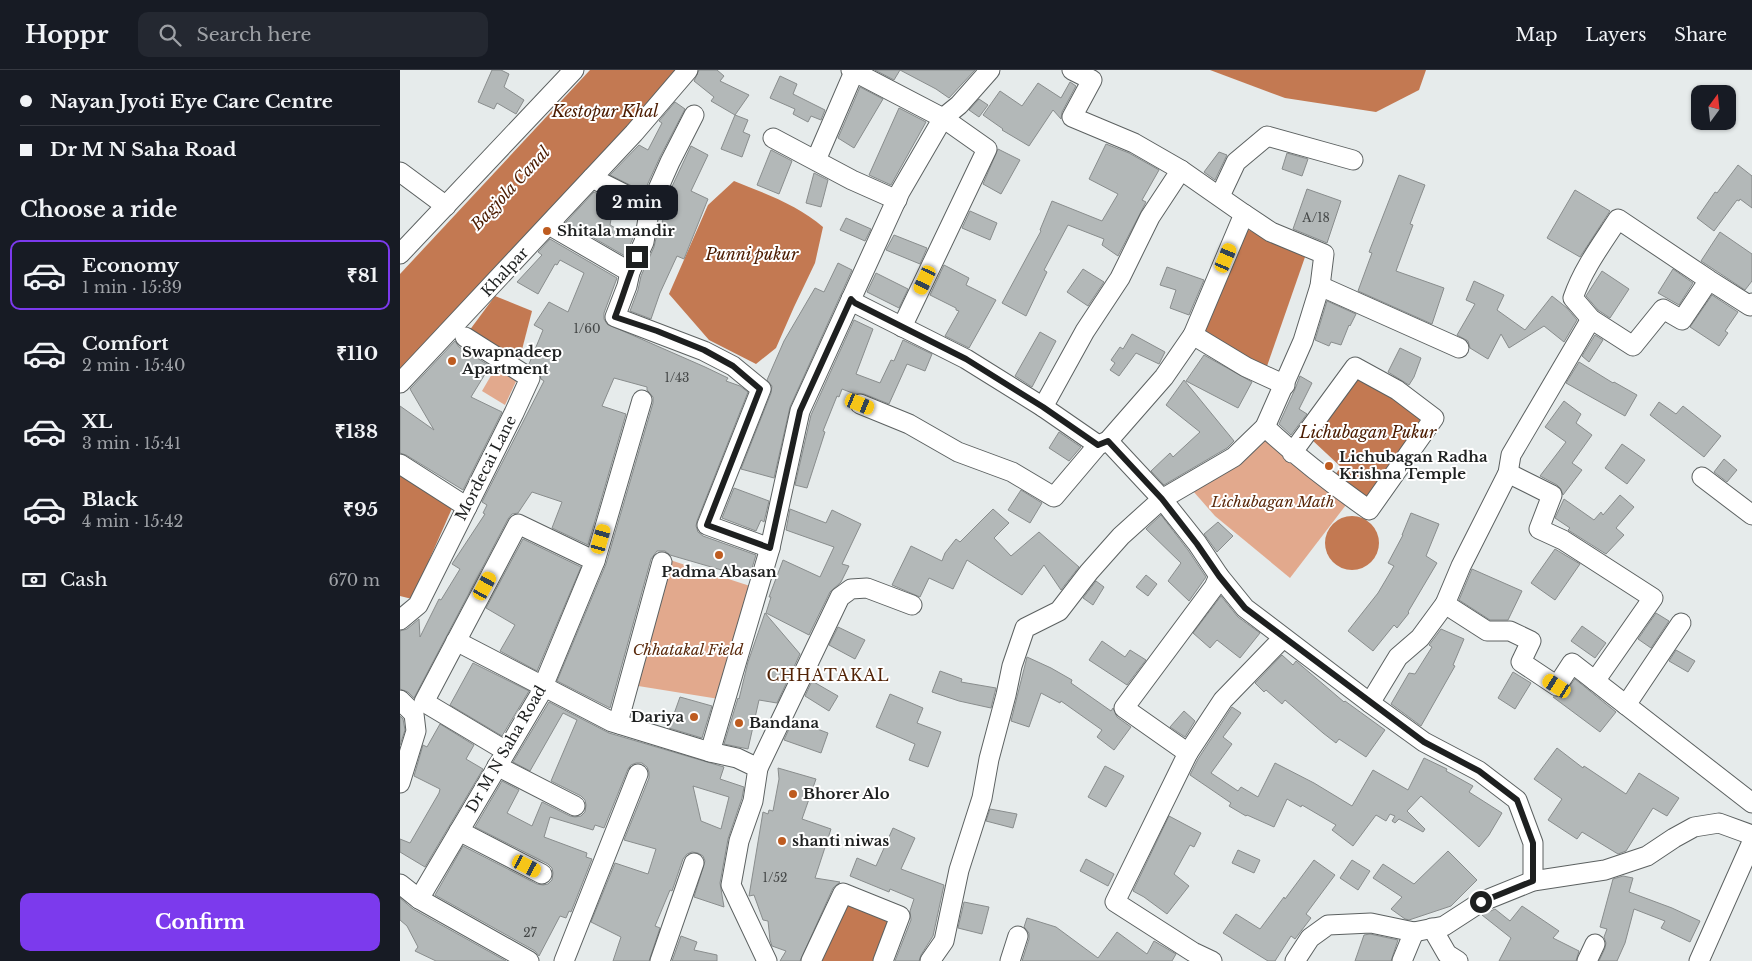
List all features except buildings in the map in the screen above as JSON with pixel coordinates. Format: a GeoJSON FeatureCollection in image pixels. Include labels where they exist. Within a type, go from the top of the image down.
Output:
{"type":"FeatureCollection","features":[{"type":"Feature","properties":{"kind":"street"},"geometry":{"type":"LineString","coordinates":[[400,254],[574,70]]}},
{"type":"Feature","properties":{"kind":"street","name":"Khalpar"},"geometry":{"type":"LineString","coordinates":[[400,383],[634,133],[688,70]]}},
{"type":"Feature","properties":{"kind":"street"},"geometry":{"type":"LineString","coordinates":[[710,752],[770,548],[800,411],[897,200],[943,118],[959,105],[990,70]]}},
{"type":"Feature","properties":{"kind":"street"},"geometry":{"type":"LineString","coordinates":[[930,961],[944,941],[959,870],[982,798],[989,759],[1012,666],[1026,628],[1059,611],[1089,572],[1121,536],[1162,499],[1234,457],[1265,427],[1303,341],[1320,286],[1324,254],[1271,232],[1181,170],[1134,143],[1072,117],[1092,80],[1072,70]]}},
{"type":"Feature","properties":{"kind":"street"},"geometry":{"type":"LineString","coordinates":[[816,160],[852,71],[943,118],[987,149],[902,327]]}},
{"type":"Feature","properties":{"kind":"street"},"geometry":{"type":"LineString","coordinates":[[694,115],[650,207],[644,242],[630,272],[627,286],[615,317],[704,350],[733,366],[760,389],[707,525],[770,548]]}},
{"type":"Feature","properties":{"kind":"street"},"geometry":{"type":"LineString","coordinates":[[1220,196],[1236,162],[1267,136],[1353,160]]}},
{"type":"Feature","properties":{"kind":"street"},"geometry":{"type":"LineString","coordinates":[[774,138],[852,180],[897,200]]}},
{"type":"Feature","properties":{"kind":"street"},"geometry":{"type":"LineString","coordinates":[[1043,407],[1085,331],[1120,278],[1150,217],[1181,170]]}},
{"type":"Feature","properties":{"kind":"street"},"geometry":{"type":"LineString","coordinates":[[400,172],[446,206]]}},
{"type":"Feature","properties":{"kind":"street"},"geometry":{"type":"LineString","coordinates":[[592,178],[650,207]]}},
{"type":"Feature","properties":{"kind":"street"},"geometry":{"type":"LineString","coordinates":[[860,404],[909,424],[958,452],[1012,472],[1054,497],[1103,443],[1134,413],[1164,377],[1193,335],[1244,214]]}},
{"type":"Feature","properties":{"kind":"street"},"geometry":{"type":"LineString","coordinates":[[1709,280],[1682,320],[1663,309],[1633,346],[1590,319],[1573,298],[1579,280],[1618,219],[1750,306],[1752,303]]}},
{"type":"Feature","properties":{"kind":"street"},"geometry":{"type":"LineString","coordinates":[[549,225],[630,272]]}},
{"type":"Feature","properties":{"kind":"street"},"geometry":{"type":"LineString","coordinates":[[1320,286],[1460,348]]}},
{"type":"Feature","properties":{"kind":"street"},"geometry":{"type":"LineString","coordinates":[[851,299],[855,303],[966,359],[1103,443],[1162,499],[1245,608],[1282,638],[1424,742],[1479,771],[1517,800],[1533,843],[1533,881]]}},
{"type":"Feature","properties":{"kind":"street"},"geometry":{"type":"LineString","coordinates":[[1370,703],[1398,657],[1420,638],[1445,604],[1461,566],[1508,473],[1511,455],[1590,319]]}},
{"type":"Feature","properties":{"kind":"street"},"geometry":{"type":"LineString","coordinates":[[1193,335],[1246,367],[1285,384]]}},
{"type":"Feature","properties":{"kind":"street","name":"Mordecai Lane"},"geometry":{"type":"LineString","coordinates":[[400,620],[418,605],[530,378],[465,337]]}},
{"type":"Feature","properties":{"kind":"street"},"geometry":{"type":"LineString","coordinates":[[1265,427],[1292,453],[1369,510],[1434,418],[1397,390],[1355,367],[1292,453]]}},
{"type":"Feature","properties":{"kind":"street","name":"Dr M N Saha Road"},"geometry":{"type":"LineString","coordinates":[[420,899],[544,686],[595,561],[642,400]]}},
{"type":"Feature","properties":{"kind":"street"},"geometry":{"type":"LineString","coordinates":[[400,464],[467,507]]}},
{"type":"Feature","properties":{"kind":"street"},"geometry":{"type":"LineString","coordinates":[[1508,473],[1552,495],[1539,529],[1563,540],[1653,598],[1595,681]]}},
{"type":"Feature","properties":{"kind":"street"},"geometry":{"type":"LineString","coordinates":[[1702,477],[1752,515]]}},
{"type":"Feature","properties":{"kind":"street"},"geometry":{"type":"LineString","coordinates":[[575,806],[502,759],[424,702],[518,524],[595,561]]}},
{"type":"Feature","properties":{"kind":"street"},"geometry":{"type":"LineString","coordinates":[[620,724],[619,719],[662,562]]}},
{"type":"Feature","properties":{"kind":"street"},"geometry":{"type":"LineString","coordinates":[[1188,753],[1124,708],[1214,587],[1219,576]]}},
{"type":"Feature","properties":{"kind":"street"},"geometry":{"type":"LineString","coordinates":[[767,961],[731,885],[739,841],[753,801],[758,768],[840,597],[851,589],[867,588],[912,605]]}},
{"type":"Feature","properties":{"kind":"street"},"geometry":{"type":"LineString","coordinates":[[1445,604],[1488,631],[1510,631],[1531,642],[1521,662],[1557,686],[1572,663],[1752,802]]}},
{"type":"Feature","properties":{"kind":"street"},"geometry":{"type":"LineString","coordinates":[[1626,705],[1680,623]]}},
{"type":"Feature","properties":{"kind":"street"},"geometry":{"type":"LineString","coordinates":[[1212,961],[1193,952],[1115,902],[1188,753],[1223,700],[1282,638]]}},
{"type":"Feature","properties":{"kind":"street"},"geometry":{"type":"LineString","coordinates":[[456,641],[612,722],[710,752],[737,758],[758,768]]}},
{"type":"Feature","properties":{"kind":"street"},"geometry":{"type":"LineString","coordinates":[[400,700],[414,714],[416,731],[400,783]]}},
{"type":"Feature","properties":{"kind":"street"},"geometry":{"type":"LineString","coordinates":[[564,961],[638,774]]}},
{"type":"Feature","properties":{"kind":"street"},"geometry":{"type":"LineString","coordinates":[[1295,961],[1310,938],[1328,925],[1371,923],[1414,932],[1444,926],[1481,902],[1533,881],[1605,870],[1647,856],[1694,827],[1719,823],[1752,836]]}},
{"type":"Feature","properties":{"kind":"street"},"geometry":{"type":"LineString","coordinates":[[459,831],[542,874]]}},
{"type":"Feature","properties":{"kind":"street"},"geometry":{"type":"LineString","coordinates":[[1699,961],[1752,842]]}},
{"type":"Feature","properties":{"kind":"street"},"geometry":{"type":"LineString","coordinates":[[660,961],[694,863]]}},
{"type":"Feature","properties":{"kind":"street"},"geometry":{"type":"LineString","coordinates":[[400,884],[420,899],[529,961]]}},
{"type":"Feature","properties":{"kind":"street"},"geometry":{"type":"LineString","coordinates":[[811,961],[843,893],[900,916],[883,961]]}},
{"type":"Feature","properties":{"kind":"street"},"geometry":{"type":"LineString","coordinates":[[1432,928],[1447,954],[1458,961]]}},
{"type":"Feature","properties":{"kind":"street"},"geometry":{"type":"LineString","coordinates":[[1402,961],[1414,932]]}},
{"type":"Feature","properties":{"kind":"street"},"geometry":{"type":"LineString","coordinates":[[1010,961],[1018,936]]}},
{"type":"Feature","properties":{"kind":"street"},"geometry":{"type":"LineString","coordinates":[[1587,961],[1595,944]]}},
{"type":"Feature","properties":{"kind":"green space"},"geometry":{"type":"Polygon","coordinates":[[[496,367],[519,375],[505,405],[482,391],[496,367]]]}},
{"type":"Feature","properties":{"kind":"green space","name":"Lichubagan Math"},"geometry":{"type":"Polygon","coordinates":[[[1266,433],[1349,501],[1290,578],[1215,516],[1193,491],[1266,433]]]}},
{"type":"Feature","properties":{"kind":"green space","name":"Chhatakal Field"},"geometry":{"type":"Polygon","coordinates":[[[670,560],[750,586],[719,699],[632,685],[670,560]]]}},
{"type":"Feature","properties":{"kind":"water","name":"Kestopur Khal"},"geometry":{"type":"Polygon","coordinates":[[[590,70],[697,70],[400,381],[400,274],[590,70]]]}},
{"type":"Feature","properties":{"kind":"water"},"geometry":{"type":"Polygon","coordinates":[[[1210,70],[1426,70],[1419,90],[1376,112],[1285,98],[1210,70]]]}},
{"type":"Feature","properties":{"kind":"water","name":"Punni pukur"},"geometry":{"type":"Polygon","coordinates":[[[734,181],[792,206],[823,227],[815,263],[776,348],[756,364],[709,340],[669,294],[708,205],[734,181]]]}},
{"type":"Feature","properties":{"kind":"water"},"geometry":{"type":"Polygon","coordinates":[[[1247,229],[1305,257],[1266,369],[1201,333],[1247,229]]]}},
{"type":"Feature","properties":{"kind":"water"},"geometry":{"type":"Polygon","coordinates":[[[495,296],[532,311],[518,365],[469,331],[495,296]]]}},
{"type":"Feature","properties":{"kind":"water","name":"Lichubagan Pukur"},"geometry":{"type":"Polygon","coordinates":[[[1357,376],[1427,419],[1368,506],[1334,476],[1341,467],[1311,439],[1357,376]]]}},
{"type":"Feature","properties":{"kind":"water"},"geometry":{"type":"Polygon","coordinates":[[[400,475],[453,506],[412,599],[400,596],[400,475]]]}},
{"type":"Feature","properties":{"kind":"water"},"geometry":{"type":"Polygon","coordinates":[[[1352,516],[1362,518],[1371,524],[1377,533],[1379,543],[1377,553],[1371,562],[1362,568],[1352,570],[1342,568],[1333,562],[1327,553],[1325,543],[1327,533],[1333,524],[1342,518],[1352,516]]]}},
{"type":"Feature","properties":{"kind":"water"},"geometry":{"type":"Polygon","coordinates":[[[846,901],[891,921],[877,961],[817,961],[846,901]]]}},
{"type":"Feature","properties":{"kind":"place","name":"Shitala mandir"},"geometry":{"type":"Point","coordinates":[547,231]}},
{"type":"Feature","properties":{"kind":"place","name":"Swapnadeep Apartment"},"geometry":{"type":"Point","coordinates":[452,361]}},
{"type":"Feature","properties":{"kind":"place","name":"Lichubagan Radha Krishna Temple"},"geometry":{"type":"Point","coordinates":[1329,466]}},
{"type":"Feature","properties":{"kind":"place","name":"Padma Abasan"},"geometry":{"type":"Point","coordinates":[719,555]}},
{"type":"Feature","properties":{"kind":"place","name":"Dariya"},"geometry":{"type":"Point","coordinates":[694,717]}},
{"type":"Feature","properties":{"kind":"place","name":"Bandana"},"geometry":{"type":"Point","coordinates":[739,723]}},
{"type":"Feature","properties":{"kind":"place","name":"Bhorer Alo"},"geometry":{"type":"Point","coordinates":[793,794]}},
{"type":"Feature","properties":{"kind":"place","name":"shanti niwas"},"geometry":{"type":"Point","coordinates":[782,841]}},
{"type":"Feature","properties":{"kind":"district","name":"CHHATAKAL"},"geometry":{"type":"Point","coordinates":[828,675]}},
{"type":"Feature","properties":{"kind":"route"},"geometry":{"type":"LineString","coordinates":[[637,257],[615,317],[704,350],[733,366],[760,389],[707,525],[770,548],[800,411],[851,299],[855,303],[966,359],[1043,407],[1098,445],[1108,441],[1162,499],[1245,608],[1293,646],[1424,742],[1479,771],[1517,800],[1533,843],[1533,881],[1481,902]]}},
{"type":"Feature","properties":{"kind":"water label","name":"Bagjola Canal"},"geometry":{"type":"Point","coordinates":[510,188]}}]}
